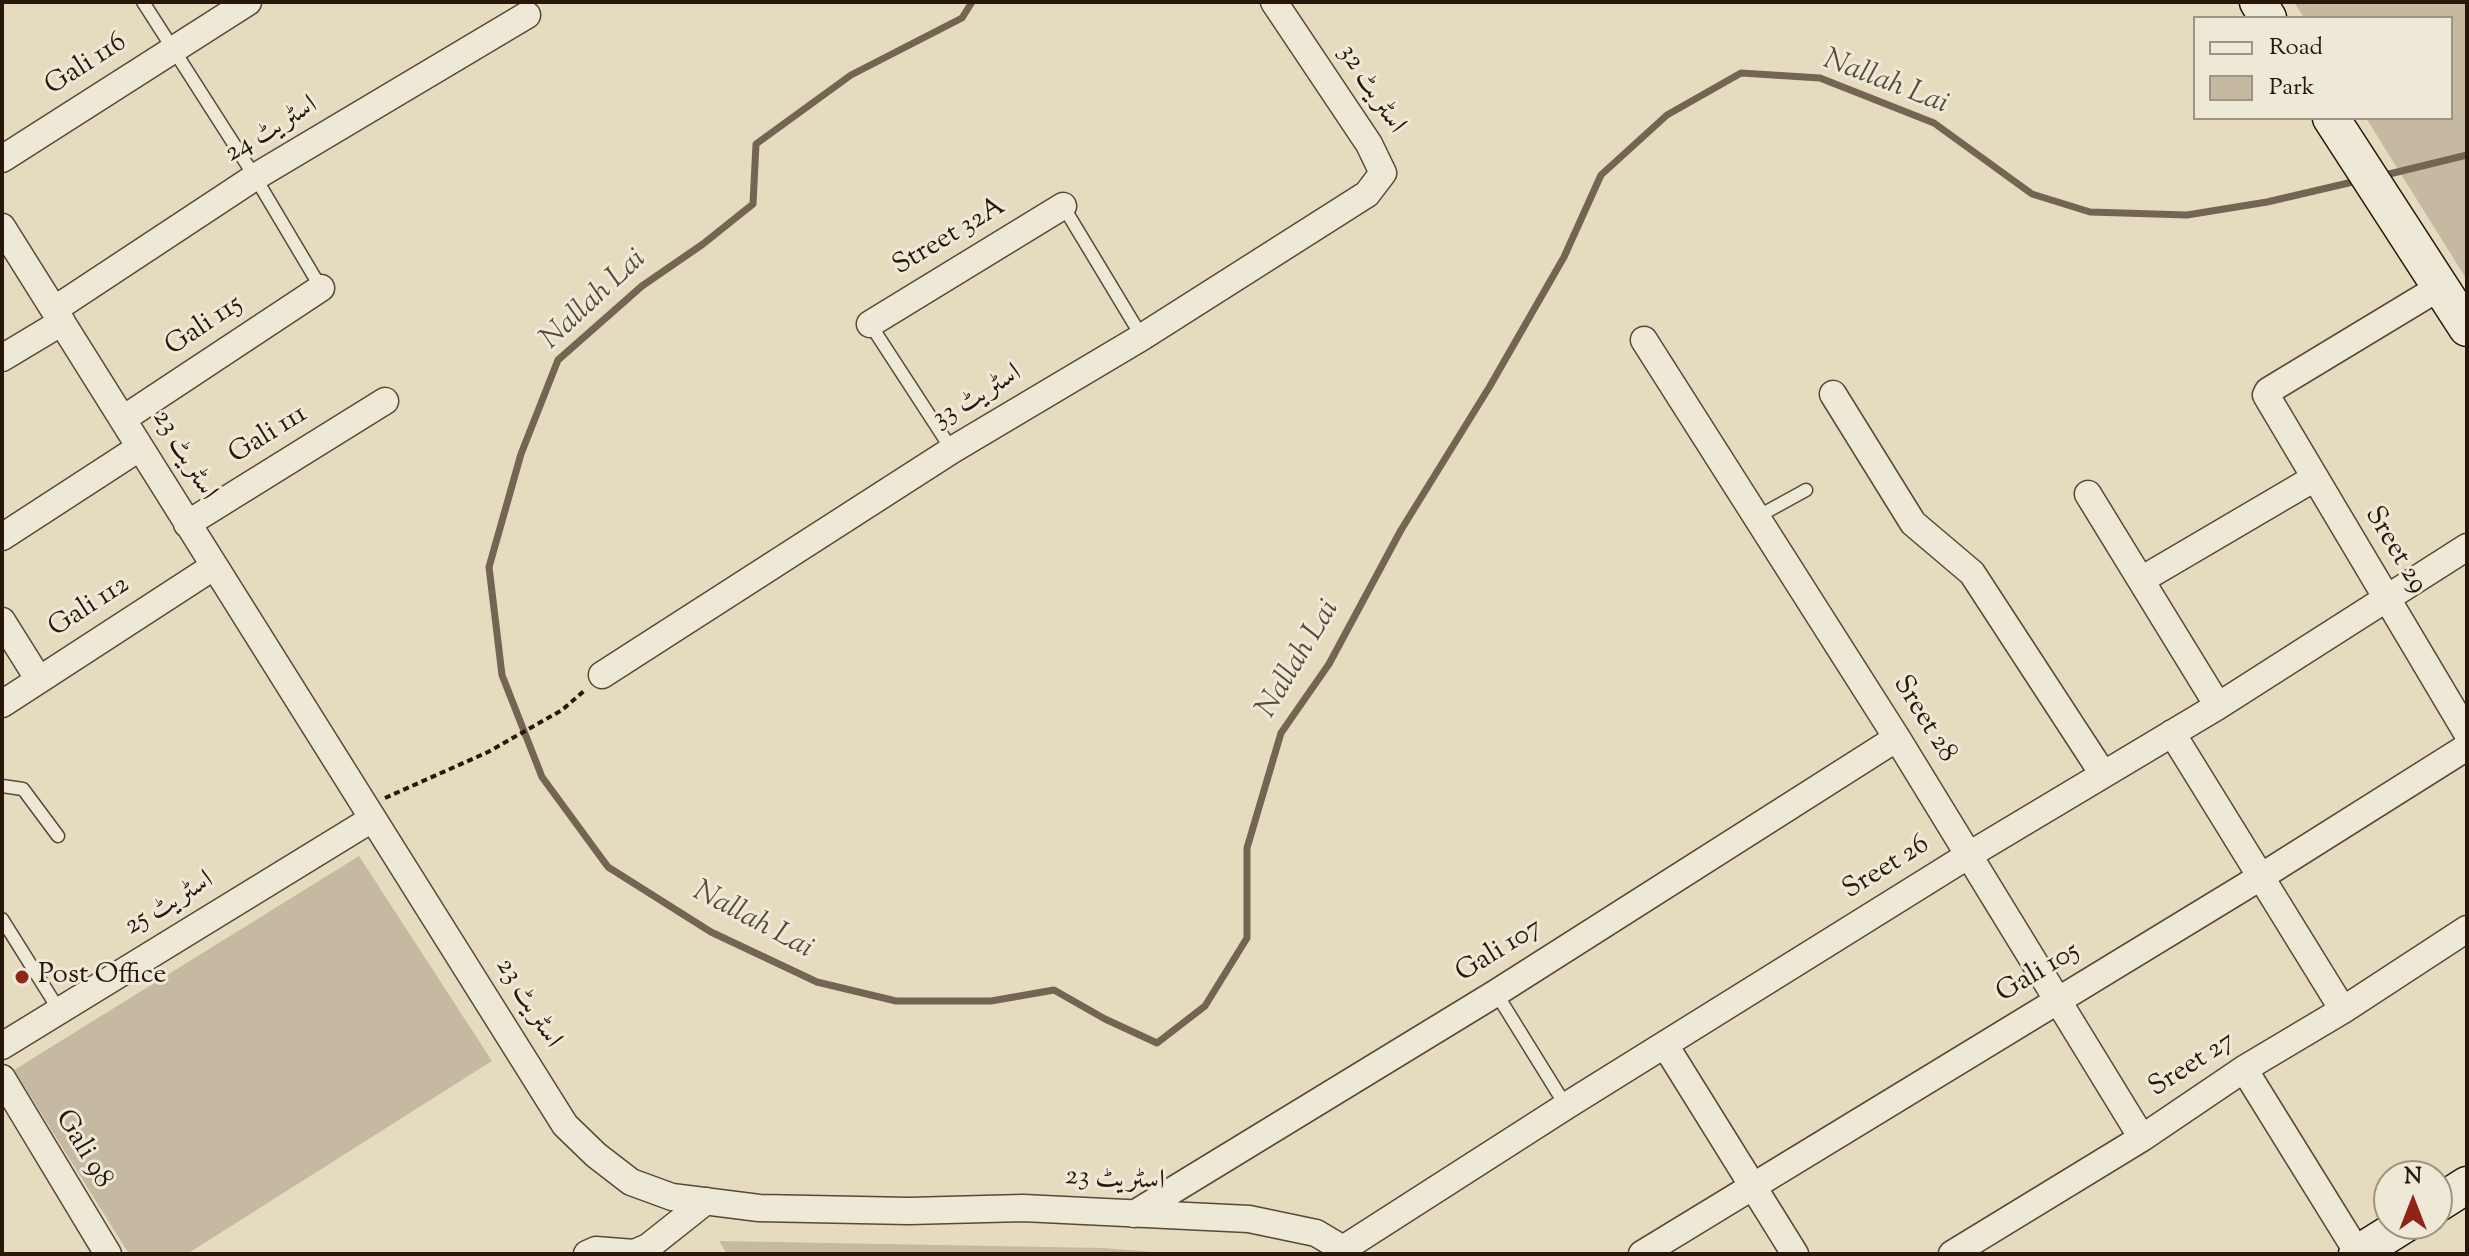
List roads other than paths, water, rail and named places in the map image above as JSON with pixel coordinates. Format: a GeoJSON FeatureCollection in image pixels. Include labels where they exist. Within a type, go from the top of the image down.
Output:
{"type":"FeatureCollection","features":[{"type":"Feature","properties":{"kind":"main road"},"geometry":{"type":"LineString","coordinates":[[2333,122],[2467,328]]}},
{"type":"Feature","properties":{"kind":"main road"},"geometry":{"type":"LineString","coordinates":[[2358,1254],[2380,1240]]}},
{"type":"Feature","properties":{"kind":"street","name":"Gali 116"},"geometry":{"type":"LineString","coordinates":[[2,159],[248,2]]}},
{"type":"Feature","properties":{"kind":"street","name":"اسٹریٹ 32"},"geometry":{"type":"LineString","coordinates":[[1274,2],[1369,144],[1383,173]]}},
{"type":"Feature","properties":{"kind":"street","name":"اسٹریٹ 24"},"geometry":{"type":"LineString","coordinates":[[2,358],[255,177],[527,15]]}},
{"type":"Feature","properties":{"kind":"street","name":"اسٹریٹ 33"},"geometry":{"type":"LineString","coordinates":[[602,675],[952,450],[1142,337],[1367,194],[1383,173]]}},
{"type":"Feature","properties":{"kind":"street","name":"Street 32A"},"geometry":{"type":"LineString","coordinates":[[870,324],[1063,206]]}},
{"type":"Feature","properties":{"kind":"street","name":"اسٹریٹ 23"},"geometry":{"type":"LineString","coordinates":[[2,227],[565,1125],[596,1155],[631,1182],[672,1197],[759,1208],[909,1211],[1023,1208],[1249,1219],[1316,1233],[1345,1251]]}},
{"type":"Feature","properties":{"kind":"street","name":"Sreet 29"},"geometry":{"type":"LineString","coordinates":[[2440,287],[2266,395],[2313,479],[2467,733]]}},
{"type":"Feature","properties":{"kind":"street","name":"Gali 115"},"geometry":{"type":"LineString","coordinates":[[123,419],[321,288]]}},
{"type":"Feature","properties":{"kind":"street","name":"Sreet 28"},"geometry":{"type":"LineString","coordinates":[[1644,340],[1897,738],[2142,1138]]}},
{"type":"Feature","properties":{"kind":"street"},"geometry":{"type":"LineString","coordinates":[[1833,394],[1913,523],[1972,573],[2103,774]]}},
{"type":"Feature","properties":{"kind":"street","name":"Gali 111"},"geometry":{"type":"LineString","coordinates":[[187,524],[385,401]]}},
{"type":"Feature","properties":{"kind":"street"},"geometry":{"type":"LineString","coordinates":[[2,537],[139,448]]}},
{"type":"Feature","properties":{"kind":"street"},"geometry":{"type":"LineString","coordinates":[[2141,580],[2313,479]]}},
{"type":"Feature","properties":{"kind":"street"},"geometry":{"type":"LineString","coordinates":[[2088,494],[2218,706]]}},
{"type":"Feature","properties":{"kind":"street","name":"Sreet 26"},"geometry":{"type":"LineString","coordinates":[[1345,1251],[1566,1106],[1969,855],[2218,706],[2467,547]]}},
{"type":"Feature","properties":{"kind":"street","name":"Gali 112"},"geometry":{"type":"LineString","coordinates":[[2,704],[213,567]]}},
{"type":"Feature","properties":{"kind":"street"},"geometry":{"type":"LineString","coordinates":[[2,621],[39,680]]}},
{"type":"Feature","properties":{"kind":"street"},"geometry":{"type":"LineString","coordinates":[[2172,733],[2343,1010]]}},
{"type":"Feature","properties":{"kind":"street","name":"Gali 107"},"geometry":{"type":"LineString","coordinates":[[1134,1214],[1496,993],[1897,738]]}},
{"type":"Feature","properties":{"kind":"street","name":"Gali 105"},"geometry":{"type":"LineString","coordinates":[[1642,1254],[2259,878],[2467,747]]}},
{"type":"Feature","properties":{"kind":"street","name":"اسٹریٹ 25"},"geometry":{"type":"LineString","coordinates":[[2,1046],[369,813]]}},
{"type":"Feature","properties":{"kind":"street","name":"Sreet 27"},"geometry":{"type":"LineString","coordinates":[[1952,1254],[2142,1138],[2244,1069],[2343,1010],[2467,929]]}},
{"type":"Feature","properties":{"kind":"street"},"geometry":{"type":"LineString","coordinates":[[1665,1045],[1795,1254]]}},
{"type":"Feature","properties":{"kind":"street"},"geometry":{"type":"LineString","coordinates":[[2244,1069],[2358,1254]]}},
{"type":"Feature","properties":{"kind":"street","name":"Gali 98"},"geometry":{"type":"LineString","coordinates":[[2,1078],[108,1254]]}},
{"type":"Feature","properties":{"kind":"street"},"geometry":{"type":"LineString","coordinates":[[594,1253],[634,1253],[648,1247],[706,1201]]}},
{"type":"Feature","properties":{"kind":"lane"},"geometry":{"type":"LineString","coordinates":[[143,2],[255,177],[321,288]]}},
{"type":"Feature","properties":{"kind":"lane"},"geometry":{"type":"LineString","coordinates":[[1063,206],[1142,337]]}},
{"type":"Feature","properties":{"kind":"lane"},"geometry":{"type":"LineString","coordinates":[[870,324],[952,450]]}},
{"type":"Feature","properties":{"kind":"lane"},"geometry":{"type":"LineString","coordinates":[[1757,517],[1806,490]]}},
{"type":"Feature","properties":{"kind":"lane"},"geometry":{"type":"LineString","coordinates":[[2,786],[23,789],[58,836]]}},
{"type":"Feature","properties":{"kind":"lane"},"geometry":{"type":"LineString","coordinates":[[2,919],[59,1010]]}},
{"type":"Feature","properties":{"kind":"lane"},"geometry":{"type":"LineString","coordinates":[[1496,993],[1566,1106]]}},
{"type":"Feature","properties":{"kind":"waterway","name":"Nallah Lai"},"geometry":{"type":"LineString","coordinates":[[972,2],[962,18],[851,75],[756,144],[753,204],[703,244],[642,286],[558,360],[521,454],[489,567],[502,675],[542,777],[608,867],[711,932],[817,982],[896,1001],[991,1001],[1054,990],[1105,1019],[1157,1043],[1205,1006],[1247,938],[1247,848],[1281,733],[1329,664],[1401,530],[1490,386],[1564,257],[1601,175],[1667,115],[1741,73],[1820,78],[1934,123],[2032,194],[2090,212],[2187,215],[2267,202],[2357,181]]}},
{"type":"Feature","properties":{"kind":"waterway","name":"Nallah Lai"},"geometry":{"type":"LineString","coordinates":[[2381,176],[2467,155]]}},
{"type":"Feature","properties":{"kind":"place","name":"Post Office"},"geometry":{"type":"Point","coordinates":[22,977]}}]}
